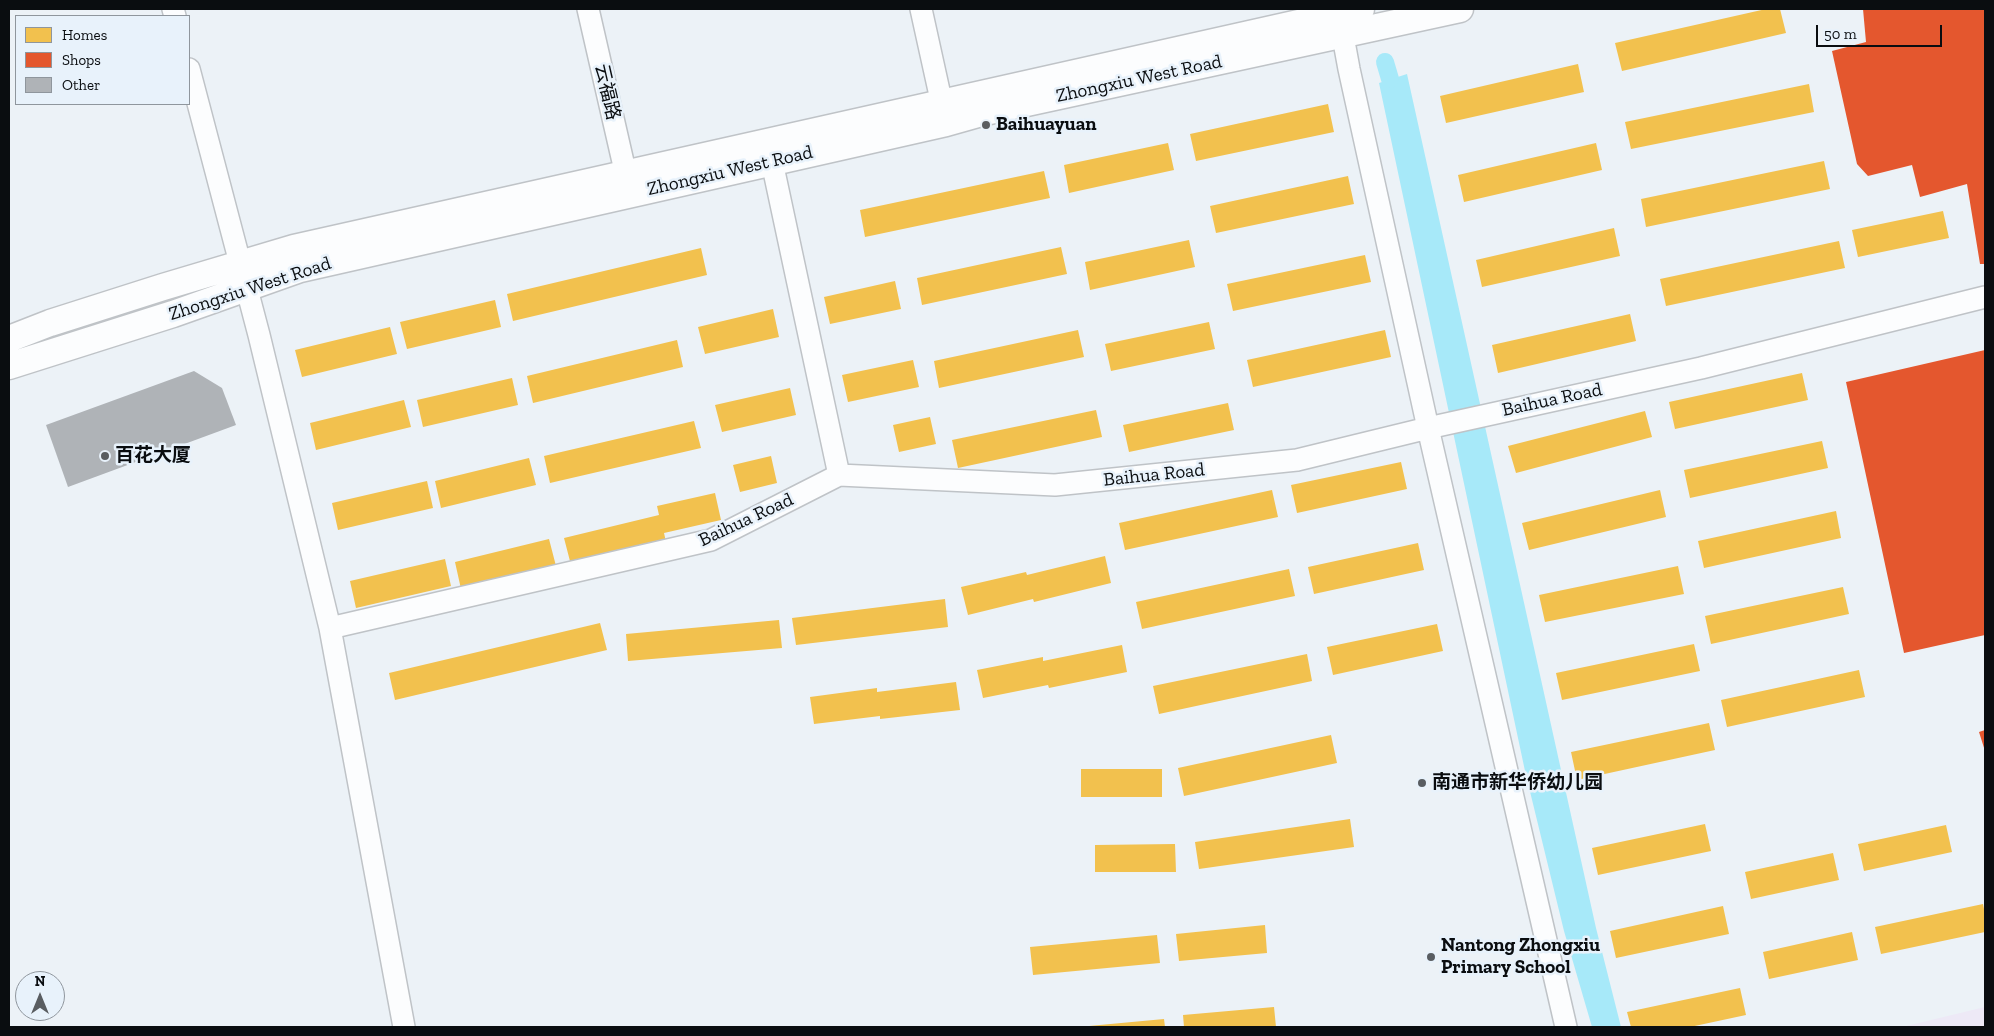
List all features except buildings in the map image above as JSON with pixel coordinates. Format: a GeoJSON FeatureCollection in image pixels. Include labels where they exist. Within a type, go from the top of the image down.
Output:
{"type":"FeatureCollection","features":[{"type":"Feature","properties":{"kind":"main road","name":"Zhongxiu West Road"},"geometry":{"type":"LineString","coordinates":[[9,340],[59,320],[243,276],[300,269],[770,152],[944,113],[1346,16],[1460,9]]}},
{"type":"Feature","properties":{"kind":"main road","name":"Zhongxiu West Road"},"geometry":{"type":"LineString","coordinates":[[9,366],[173,314],[294,248],[626,174],[770,152]]}},
{"type":"Feature","properties":{"kind":"street","name":"云福路"},"geometry":{"type":"LineString","coordinates":[[588,9],[626,174]]}},
{"type":"Feature","properties":{"kind":"street"},"geometry":{"type":"LineString","coordinates":[[921,9],[944,113]]}},
{"type":"Feature","properties":{"kind":"street"},"geometry":{"type":"LineString","coordinates":[[1346,16],[1349,69],[1435,426],[1566,1027]]}},
{"type":"Feature","properties":{"kind":"street"},"geometry":{"type":"LineString","coordinates":[[190,73],[259,335],[330,628],[404,1027]]}},
{"type":"Feature","properties":{"kind":"street"},"geometry":{"type":"LineString","coordinates":[[770,152],[839,475]]}},
{"type":"Feature","properties":{"kind":"street","name":"Baihua Road"},"geometry":{"type":"LineString","coordinates":[[330,628],[711,540],[839,475],[1054,486],[1297,460],[1435,426],[1701,368],[1985,297]]}},
{"type":"Feature","properties":{"kind":"shaded area"},"geometry":{"type":"Polygon","coordinates":[[[1985,1007],[1985,1027],[1902,1027],[1985,1007]]]}},
{"type":"Feature","properties":{"kind":"water"},"geometry":{"type":"Polygon","coordinates":[[[1407,74],[1596,928],[1621,1027],[1592,1027],[1564,931],[1525,771],[1379,83],[1407,74]]]}},
{"type":"Feature","properties":{"kind":"waterway"},"geometry":{"type":"LineString","coordinates":[[1385,62],[1390,79]]}},
{"type":"Feature","properties":{"kind":"place","name":"Baihuayuan"},"geometry":{"type":"Point","coordinates":[986,125]}},
{"type":"Feature","properties":{"kind":"place","name":"百花大厦"},"geometry":{"type":"Point","coordinates":[105,456]}},
{"type":"Feature","properties":{"kind":"place","name":"南通市新华侨幼儿园"},"geometry":{"type":"Point","coordinates":[1422,783]}},
{"type":"Feature","properties":{"kind":"place","name":"Nantong Zhongxiu Primary School"},"geometry":{"type":"Point","coordinates":[1431,957]}}]}
